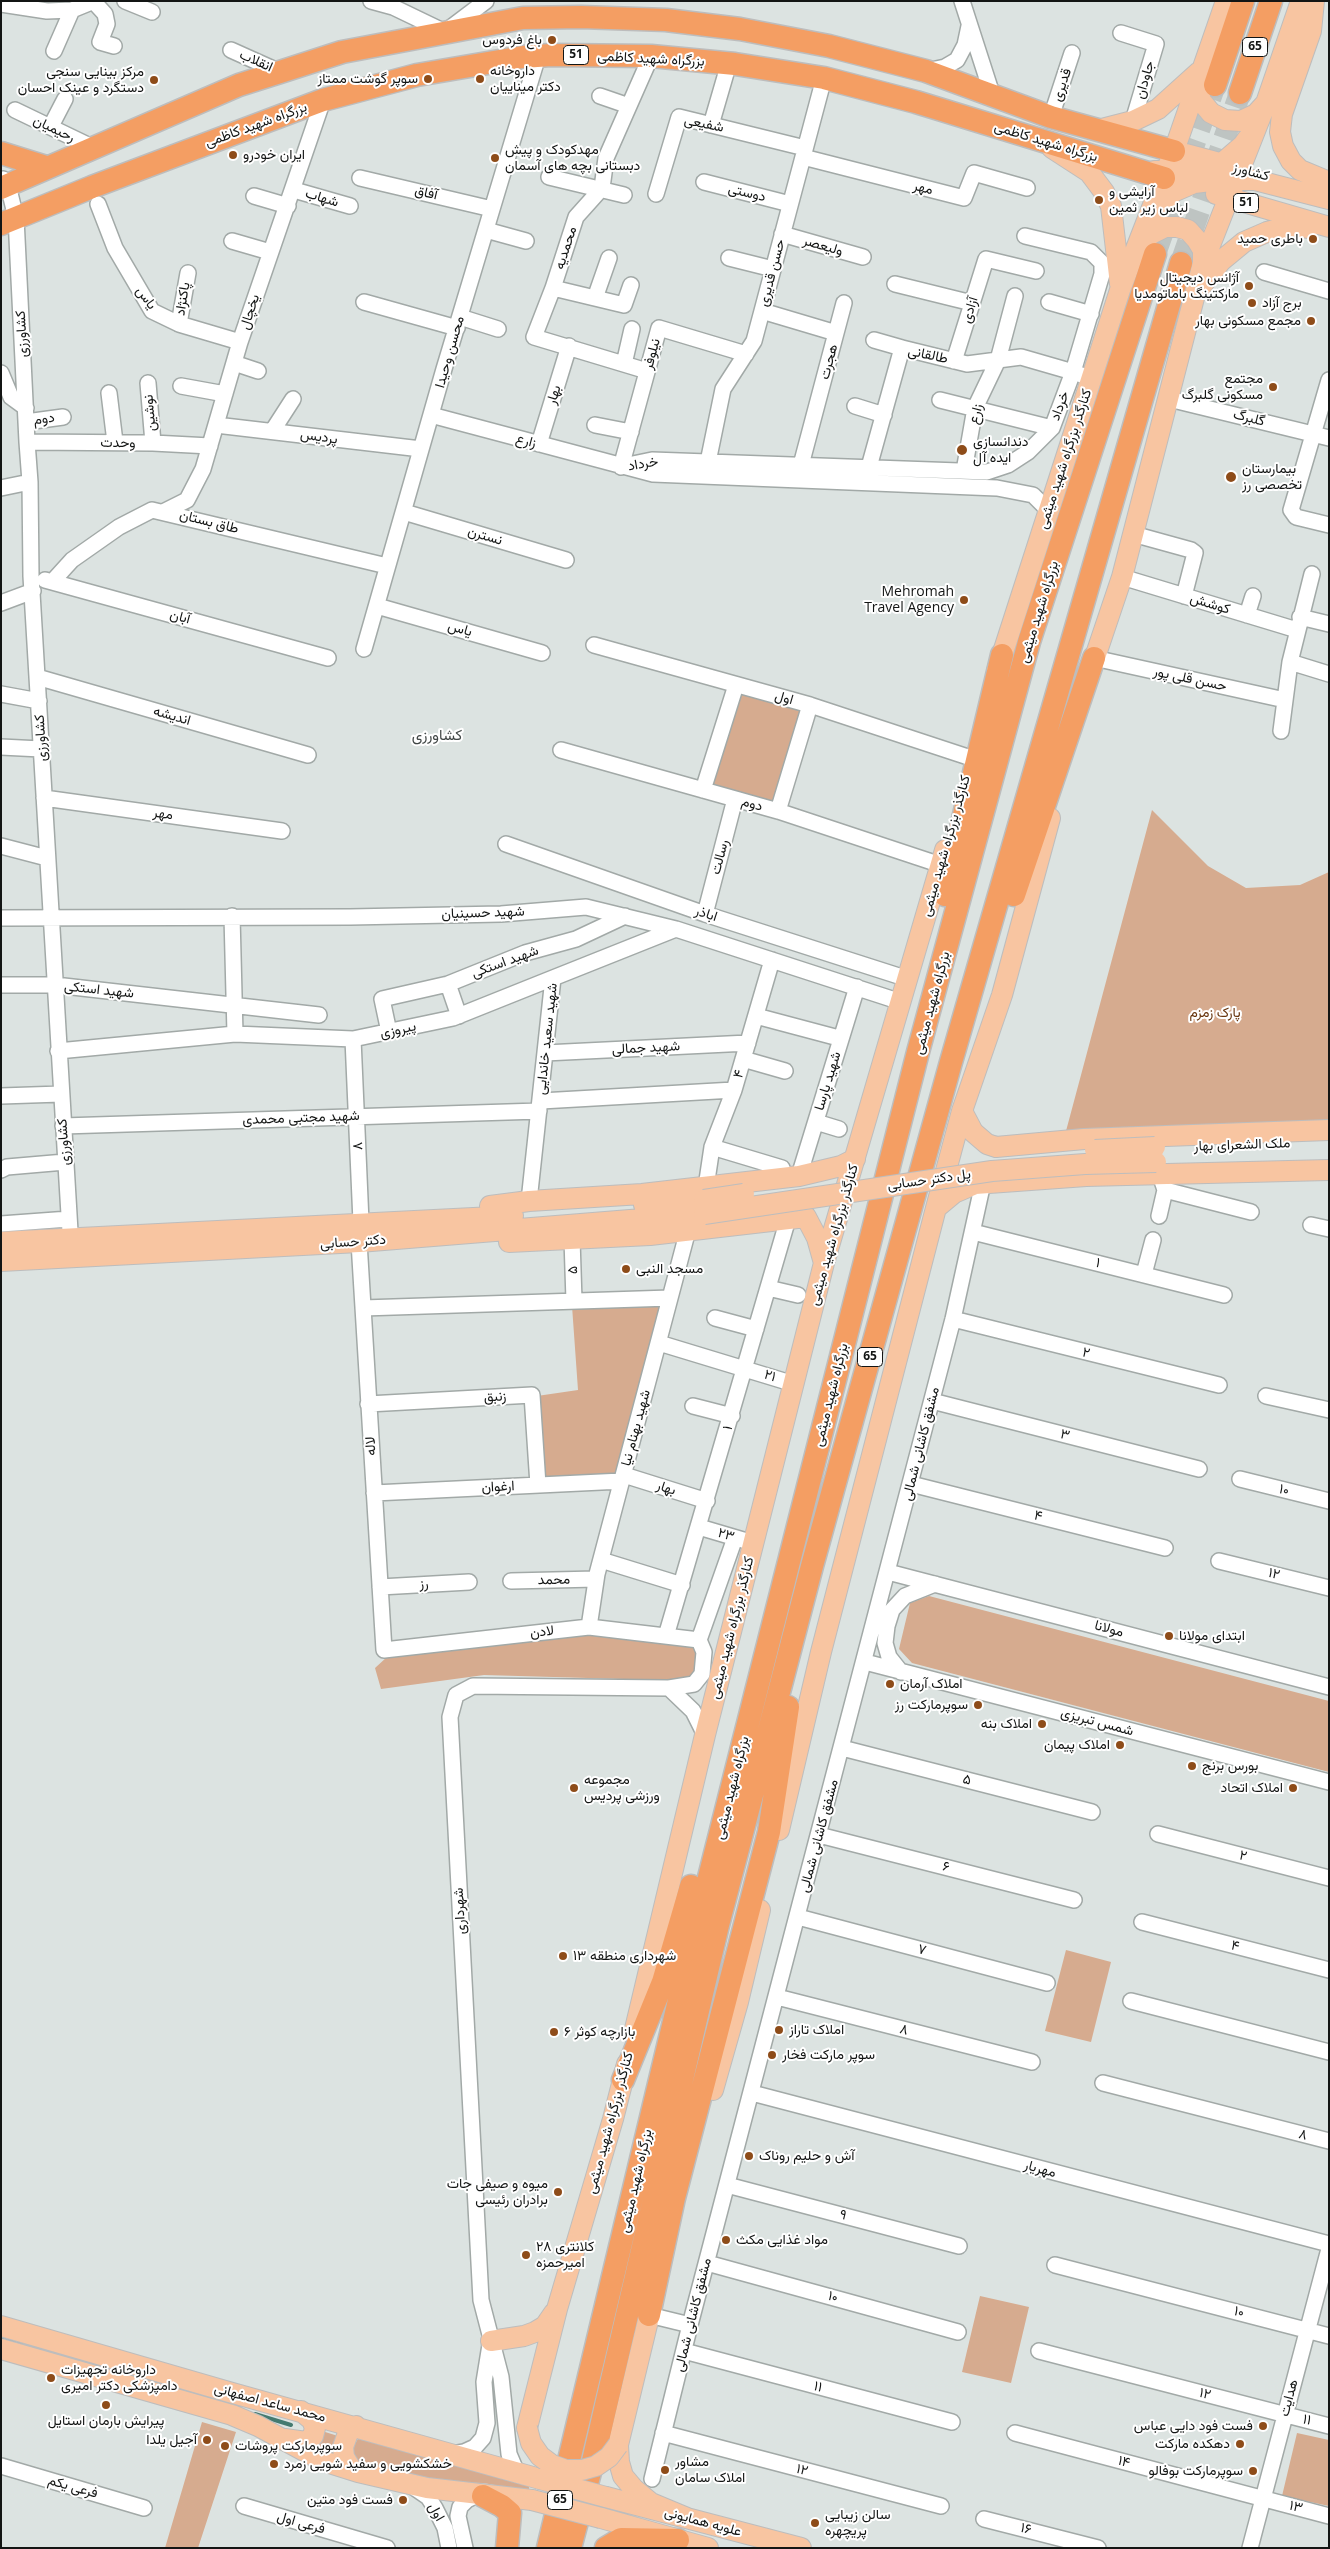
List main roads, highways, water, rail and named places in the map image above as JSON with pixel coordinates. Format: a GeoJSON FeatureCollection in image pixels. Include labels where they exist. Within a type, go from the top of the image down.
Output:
{"type":"FeatureCollection","features":[{"type":"Feature","properties":{"kind":"highway","name":"65"},"geometry":{"type":"LineString","coordinates":[[1205,79],[1243,1]]}},
{"type":"Feature","properties":{"kind":"highway","name":"65"},"geometry":{"type":"LineString","coordinates":[[1240,92],[1271,1]]}},
{"type":"Feature","properties":{"kind":"highway","name":"بزرگراه شهید کاظمی"},"geometry":{"type":"LineString","coordinates":[[4,183],[94,148],[239,85],[342,52],[523,18],[581,17],[666,20],[740,28],[868,55],[926,71],[1051,117],[1098,130]]}},
{"type":"Feature","properties":{"kind":"highway","name":"بزرگراه شهید کاظمی"},"geometry":{"type":"LineString","coordinates":[[6,216],[92,187],[323,100],[417,75],[538,56],[651,56],[729,64],[824,78],[916,102],[1119,164],[1165,175]]}},
{"type":"Feature","properties":{"kind":"highway","name":"51"},"geometry":{"type":"LineString","coordinates":[[1098,130],[1174,151]]}},
{"type":"Feature","properties":{"kind":"highway"},"geometry":{"type":"LineString","coordinates":[[1,153],[46,167]]}},
{"type":"Feature","properties":{"kind":"highway","name":"بزرگراه شهید میثمی"},"geometry":{"type":"LineString","coordinates":[[548,2548],[698,1921],[918,1052],[1029,642],[1145,253]]}},
{"type":"Feature","properties":{"kind":"highway","name":"بزرگراه شهید میثمی"},"geometry":{"type":"LineString","coordinates":[[570,2548],[593,2461],[718,1924],[812,1566],[951,1062],[1192,263]]}},
{"type":"Feature","properties":{"kind":"highway"},"geometry":{"type":"LineString","coordinates":[[918,1052],[944,901],[1002,655]]}},
{"type":"Feature","properties":{"kind":"highway"},"geometry":{"type":"LineString","coordinates":[[951,1062],[983,989],[1094,658]]}},
{"type":"Feature","properties":{"kind":"highway"},"geometry":{"type":"LineString","coordinates":[[623,2080],[663,1982],[772,1606],[790,1560]]}},
{"type":"Feature","properties":{"kind":"highway"},"geometry":{"type":"LineString","coordinates":[[649,2315],[674,2198],[769,1832],[812,1566]]}},
{"type":"Feature","properties":{"kind":"highway"},"geometry":{"type":"LineString","coordinates":[[480,2495],[502,2506],[510,2513],[507,2548]]}},
{"type":"Feature","properties":{"kind":"highway"},"geometry":{"type":"LineString","coordinates":[[606,2548],[621,2539],[678,2540]]}},
{"type":"Feature","properties":{"kind":"main road","name":"کنارگذر بزرگراه شهید میثمی"},"geometry":{"type":"LineString","coordinates":[[618,2445],[609,2457],[596,2466],[582,2470],[566,2470],[552,2465],[540,2456],[531,2443],[527,2428],[557,2309],[623,2080],[705,1735],[744,1540],[794,1384],[824,1263],[1002,655],[1049,511],[1082,375],[1120,290],[1145,253],[1165,175],[1205,79],[1226,1]]}},
{"type":"Feature","properties":{"kind":"main road"},"geometry":{"type":"LineString","coordinates":[[687,2518],[651,2503],[634,2489],[621,2469],[618,2445],[649,2315],[738,2002],[821,1652],[962,1111],[1002,995],[1094,658],[1122,577],[1195,295],[1192,263],[1229,198],[1266,103],[1301,1]]}},
{"type":"Feature","properties":{"kind":"main road"},"geometry":{"type":"LineString","coordinates":[[1314,1],[1310,31],[1282,114],[1280,132],[1283,146],[1291,161],[1300,170],[1329,182]]}},
{"type":"Feature","properties":{"kind":"main road"},"geometry":{"type":"LineString","coordinates":[[1205,79],[1201,101],[1211,113],[1225,120],[1241,121],[1256,114],[1266,103]]}},
{"type":"Feature","properties":{"kind":"main road"},"geometry":{"type":"LineString","coordinates":[[1098,130],[1133,121],[1158,109],[1205,79]]}},
{"type":"Feature","properties":{"kind":"main road"},"geometry":{"type":"LineString","coordinates":[[1165,175],[1200,171],[1221,164],[1243,145],[1266,103]]}},
{"type":"Feature","properties":{"kind":"main road"},"geometry":{"type":"LineString","coordinates":[[1042,141],[1089,172],[1104,192],[1111,206],[1119,260],[1120,290]]}},
{"type":"Feature","properties":{"kind":"main road","name":"کشاورز"},"geometry":{"type":"LineString","coordinates":[[1174,151],[1221,164],[1238,174],[1329,193]]}},
{"type":"Feature","properties":{"kind":"main road"},"geometry":{"type":"LineString","coordinates":[[1145,253],[1165,200],[1173,192],[1189,185],[1238,174],[1329,200]]}},
{"type":"Feature","properties":{"kind":"main road","name":"51"},"geometry":{"type":"LineString","coordinates":[[1165,175],[1229,198],[1329,228]]}},
{"type":"Feature","properties":{"kind":"main road"},"geometry":{"type":"LineString","coordinates":[[1195,295],[1221,261],[1244,242],[1267,232],[1291,226],[1329,228]]}},
{"type":"Feature","properties":{"kind":"main road"},"geometry":{"type":"LineString","coordinates":[[1145,253],[1151,234],[1165,228],[1177,227],[1188,230],[1203,250],[1192,263]]}},
{"type":"Feature","properties":{"kind":"main road"},"geometry":{"type":"LineString","coordinates":[[962,1111],[973,1132],[987,1144],[996,1147],[1084,1140],[1329,1130]]}},
{"type":"Feature","properties":{"kind":"main road","name":"ملک الشعرای بهار"},"geometry":{"type":"LineString","coordinates":[[1159,1168],[1329,1142]]}},
{"type":"Feature","properties":{"kind":"main road"},"geometry":{"type":"LineString","coordinates":[[986,1188],[987,1160],[996,1147]]}},
{"type":"Feature","properties":{"kind":"main road","name":"پل دکتر حسابی"},"geometry":{"type":"LineString","coordinates":[[705,1200],[994,1158],[1084,1150],[1159,1168]]}},
{"type":"Feature","properties":{"kind":"main road","name":"ملک الشعرای بهار"},"geometry":{"type":"LineString","coordinates":[[1159,1168],[1329,1156]]}},
{"type":"Feature","properties":{"kind":"main road"},"geometry":{"type":"LineString","coordinates":[[360,1232],[529,1201],[605,1197],[705,1200],[796,1173],[841,1166],[855,1158]]}},
{"type":"Feature","properties":{"kind":"main road"},"geometry":{"type":"LineString","coordinates":[[936,1208],[954,1193],[975,1184],[986,1188],[1159,1168],[1329,1170]]}},
{"type":"Feature","properties":{"kind":"main road"},"geometry":{"type":"LineString","coordinates":[[360,1232],[530,1242],[688,1230],[797,1218],[812,1212],[819,1196],[818,1188],[796,1173]]}},
{"type":"Feature","properties":{"kind":"main road","name":"دکتر حسابی"},"geometry":{"type":"LineString","coordinates":[[1,1242],[70,1238],[360,1232],[507,1216],[705,1200]]}},
{"type":"Feature","properties":{"kind":"main road"},"geometry":{"type":"LineString","coordinates":[[797,1218],[817,1238],[824,1263]]}},
{"type":"Feature","properties":{"kind":"main road","name":"دکتر حسابی"},"geometry":{"type":"LineString","coordinates":[[1,1261],[70,1238]]}},
{"type":"Feature","properties":{"kind":"main road"},"geometry":{"type":"LineString","coordinates":[[491,2341],[524,2336],[535,2332],[545,2326],[557,2309]]}},
{"type":"Feature","properties":{"kind":"main road","name":"محمد ساعد اصفهانی"},"geometry":{"type":"LineString","coordinates":[[1,2326],[228,2392],[356,2426],[540,2479]]}},
{"type":"Feature","properties":{"kind":"main road","name":"محمد ساعد اصفهانی"},"geometry":{"type":"LineString","coordinates":[[1,2349],[232,2415],[283,2439],[323,2461],[352,2470],[410,2485],[532,2500]]}},
{"type":"Feature","properties":{"kind":"main road"},"geometry":{"type":"LineString","coordinates":[[283,2439],[306,2442],[313,2436],[315,2428],[312,2420],[301,2411]]}},
{"type":"Feature","properties":{"kind":"main road"},"geometry":{"type":"LineString","coordinates":[[352,2470],[344,2457],[343,2447],[348,2433],[356,2426]]}},
{"type":"Feature","properties":{"kind":"main road","name":"علویه همایونی"},"geometry":{"type":"LineString","coordinates":[[540,2479],[801,2548]]}},
{"type":"Feature","properties":{"kind":"main road","name":"علویه همایونی"},"geometry":{"type":"LineString","coordinates":[[532,2500],[708,2548]]}},
{"type":"Feature","properties":{"kind":"waterway"},"geometry":{"type":"LineString","coordinates":[[1,2337],[85,2363]]}},
{"type":"Feature","properties":{"kind":"waterway"},"geometry":{"type":"LineString","coordinates":[[255,2414],[291,2425]]}},
{"type":"Feature","properties":{"kind":"tunnel"},"geometry":{"type":"LineString","coordinates":[[1155,254],[1215,85]]}},
{"type":"Feature","properties":{"kind":"tunnel"},"geometry":{"type":"LineString","coordinates":[[1181,263],[1240,93]]}},
{"type":"Feature","properties":{"kind":"place","name":"باغ فردوس"},"geometry":{"type":"Point","coordinates":[552,40]}},
{"type":"Feature","properties":{"kind":"place","name":"سوپر گوشت ممتاز"},"geometry":{"type":"Point","coordinates":[428,79]}},
{"type":"Feature","properties":{"kind":"place","name":"داروخانه دکتر میناییان"},"geometry":{"type":"Point","coordinates":[480,79]}},
{"type":"Feature","properties":{"kind":"place","name":"مرکز بینایی سنجی دستگرد و عینک احسان"},"geometry":{"type":"Point","coordinates":[154,80]}},
{"type":"Feature","properties":{"kind":"place","name":"ایران خودرو"},"geometry":{"type":"Point","coordinates":[233,155]}},
{"type":"Feature","properties":{"kind":"place","name":"مهدکودک و پیش دبستانی بچه های آسمان"},"geometry":{"type":"Point","coordinates":[495,158]}},
{"type":"Feature","properties":{"kind":"place","name":"آرایشی و لباس زیر ثمین"},"geometry":{"type":"Point","coordinates":[1099,200]}},
{"type":"Feature","properties":{"kind":"place","name":"باطری حمید"},"geometry":{"type":"Point","coordinates":[1313,239]}},
{"type":"Feature","properties":{"kind":"place","name":"آژانس دیجیتال مارکتینگ باماتومدیا"},"geometry":{"type":"Point","coordinates":[1249,286]}},
{"type":"Feature","properties":{"kind":"place","name":"برج آزاد"},"geometry":{"type":"Point","coordinates":[1252,303]}},
{"type":"Feature","properties":{"kind":"place","name":"مجمع مسکونی بهار"},"geometry":{"type":"Point","coordinates":[1311,321]}},
{"type":"Feature","properties":{"kind":"place","name":"مجتمع مسکونی گلبرگ"},"geometry":{"type":"Point","coordinates":[1273,387]}},
{"type":"Feature","properties":{"kind":"place","name":"دندانسازی ایده آل"},"geometry":{"type":"Point","coordinates":[962,450]}},
{"type":"Feature","properties":{"kind":"place","name":"بیمارستان تخصصی رز"},"geometry":{"type":"Point","coordinates":[1231,477]}},
{"type":"Feature","properties":{"kind":"place","name":"Mehromah Travel Agency"},"geometry":{"type":"Point","coordinates":[964,600]}},
{"type":"Feature","properties":{"kind":"place","name":"مسجد النبی"},"geometry":{"type":"Point","coordinates":[626,1269]}},
{"type":"Feature","properties":{"kind":"place","name":"ابتدای مولانا"},"geometry":{"type":"Point","coordinates":[1169,1636]}},
{"type":"Feature","properties":{"kind":"place","name":"املاک آرمان"},"geometry":{"type":"Point","coordinates":[890,1684]}},
{"type":"Feature","properties":{"kind":"place","name":"سوپرمارکت رز"},"geometry":{"type":"Point","coordinates":[978,1705]}},
{"type":"Feature","properties":{"kind":"place","name":"املاک بنه"},"geometry":{"type":"Point","coordinates":[1042,1724]}},
{"type":"Feature","properties":{"kind":"place","name":"املاک پیمان"},"geometry":{"type":"Point","coordinates":[1120,1745]}},
{"type":"Feature","properties":{"kind":"place","name":"بورس برنج"},"geometry":{"type":"Point","coordinates":[1192,1766]}},
{"type":"Feature","properties":{"kind":"place","name":"مجموعه ورزشی پردیس"},"geometry":{"type":"Point","coordinates":[574,1788]}},
{"type":"Feature","properties":{"kind":"place","name":"املاک اتحاد"},"geometry":{"type":"Point","coordinates":[1293,1788]}},
{"type":"Feature","properties":{"kind":"place","name":"شهرداری منطقه ۱۳"},"geometry":{"type":"Point","coordinates":[563,1956]}},
{"type":"Feature","properties":{"kind":"place","name":"املاک تاراز"},"geometry":{"type":"Point","coordinates":[779,2030]}},
{"type":"Feature","properties":{"kind":"place","name":"بازارچه کوثر ۶"},"geometry":{"type":"Point","coordinates":[554,2032]}},
{"type":"Feature","properties":{"kind":"place","name":"سوپر مارکت فخار"},"geometry":{"type":"Point","coordinates":[772,2055]}},
{"type":"Feature","properties":{"kind":"place","name":"آش و حلیم روناک"},"geometry":{"type":"Point","coordinates":[749,2156]}},
{"type":"Feature","properties":{"kind":"place","name":"میوه و صیفی جات برادران رئیسی"},"geometry":{"type":"Point","coordinates":[558,2192]}},
{"type":"Feature","properties":{"kind":"place","name":"مواد غذایی مکث"},"geometry":{"type":"Point","coordinates":[726,2240]}},
{"type":"Feature","properties":{"kind":"place","name":"کلانتری ۲۸ امیرحمزه"},"geometry":{"type":"Point","coordinates":[526,2255]}},
{"type":"Feature","properties":{"kind":"place","name":"داروخانه تجهیزات دامپزشکی دکتر امیری"},"geometry":{"type":"Point","coordinates":[51,2378]}},
{"type":"Feature","properties":{"kind":"place","name":"پیرایش بارمان استایل"},"geometry":{"type":"Point","coordinates":[106,2405]}},
{"type":"Feature","properties":{"kind":"place","name":"فست فود دایی عباس"},"geometry":{"type":"Point","coordinates":[1263,2426]}},
{"type":"Feature","properties":{"kind":"place","name":"آجیل یلدا"},"geometry":{"type":"Point","coordinates":[207,2440]}},
{"type":"Feature","properties":{"kind":"place","name":"دهکده مارکت"},"geometry":{"type":"Point","coordinates":[1240,2444]}},
{"type":"Feature","properties":{"kind":"place","name":"سوپرمارکت پروشات"},"geometry":{"type":"Point","coordinates":[225,2446]}},
{"type":"Feature","properties":{"kind":"place","name":"خشکشویی و سفید شویی زمرد"},"geometry":{"type":"Point","coordinates":[274,2464]}},
{"type":"Feature","properties":{"kind":"place","name":"مشاور املاک سامان"},"geometry":{"type":"Point","coordinates":[665,2470]}},
{"type":"Feature","properties":{"kind":"place","name":"سوپرمارکت بوفالو"},"geometry":{"type":"Point","coordinates":[1253,2471]}},
{"type":"Feature","properties":{"kind":"place","name":"فست فود متین"},"geometry":{"type":"Point","coordinates":[403,2500]}},
{"type":"Feature","properties":{"kind":"place","name":"سالن زیبایی پریچهره"},"geometry":{"type":"Point","coordinates":[815,2523]}},
{"type":"Feature","properties":{"kind":"district","name":"کشاورزی"},"geometry":{"type":"Point","coordinates":[437,736]}},
{"type":"Feature","properties":{"kind":"park label","name":"پارک زمزم"},"geometry":{"type":"Point","coordinates":[1215,1013]}}]}
